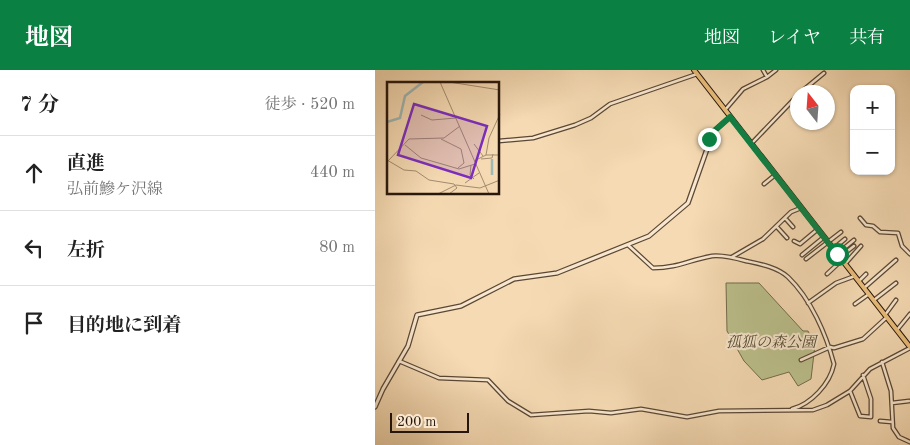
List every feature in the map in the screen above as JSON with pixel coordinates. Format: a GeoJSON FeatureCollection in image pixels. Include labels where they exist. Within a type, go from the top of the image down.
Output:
{"type":"FeatureCollection","features":[{"type":"Feature","properties":{"kind":"main road"},"geometry":{"type":"LineString","coordinates":[[696,72],[910,347]]}},
{"type":"Feature","properties":{"kind":"street"},"geometry":{"type":"LineString","coordinates":[[763,70],[767,77]]}},
{"type":"Feature","properties":{"kind":"street"},"geometry":{"type":"LineString","coordinates":[[725,110],[743,89],[767,77],[776,70]]}},
{"type":"Feature","properties":{"kind":"street"},"geometry":{"type":"LineString","coordinates":[[500,141],[533,138],[575,125],[610,104],[696,72]]}},
{"type":"Feature","properties":{"kind":"street"},"geometry":{"type":"LineString","coordinates":[[809,85],[824,73]]}},
{"type":"Feature","properties":{"kind":"street"},"geometry":{"type":"LineString","coordinates":[[751,144],[790,103]]}},
{"type":"Feature","properties":{"kind":"street"},"geometry":{"type":"LineString","coordinates":[[375,407],[408,346],[417,315],[461,306],[513,279],[557,273],[649,236],[688,203],[713,132],[730,117]]}},
{"type":"Feature","properties":{"kind":"street"},"geometry":{"type":"LineString","coordinates":[[764,184],[775,175]]}},
{"type":"Feature","properties":{"kind":"street"},"geometry":{"type":"LineString","coordinates":[[732,258],[763,239],[791,212],[801,208]]}},
{"type":"Feature","properties":{"kind":"street"},"geometry":{"type":"LineString","coordinates":[[785,218],[793,227]]}},
{"type":"Feature","properties":{"kind":"street"},"geometry":{"type":"LineString","coordinates":[[860,218],[866,226],[875,227],[880,232],[898,234],[902,246],[910,254]]}},
{"type":"Feature","properties":{"kind":"street"},"geometry":{"type":"LineString","coordinates":[[777,227],[787,238]]}},
{"type":"Feature","properties":{"kind":"street"},"geometry":{"type":"LineString","coordinates":[[793,241],[800,244],[818,229]]}},
{"type":"Feature","properties":{"kind":"street"},"geometry":{"type":"LineString","coordinates":[[806,259],[841,232]]}},
{"type":"Feature","properties":{"kind":"street"},"geometry":{"type":"LineString","coordinates":[[802,255],[824,237]]}},
{"type":"Feature","properties":{"kind":"street"},"geometry":{"type":"LineString","coordinates":[[833,249],[845,239]]}},
{"type":"Feature","properties":{"kind":"street"},"geometry":{"type":"LineString","coordinates":[[841,259],[854,240]]}},
{"type":"Feature","properties":{"kind":"street"},"geometry":{"type":"LineString","coordinates":[[628,245],[653,268],[677,267],[713,256],[767,266],[787,276],[808,303],[830,347],[834,364],[827,383],[808,402],[790,410]]}},
{"type":"Feature","properties":{"kind":"street"},"geometry":{"type":"LineString","coordinates":[[827,274],[854,246]]}},
{"type":"Feature","properties":{"kind":"street"},"geometry":{"type":"LineString","coordinates":[[841,259],[861,246]]}},
{"type":"Feature","properties":{"kind":"street"},"geometry":{"type":"LineString","coordinates":[[864,288],[896,260]]}},
{"type":"Feature","properties":{"kind":"street"},"geometry":{"type":"LineString","coordinates":[[859,281],[866,274]]}},
{"type":"Feature","properties":{"kind":"street"},"geometry":{"type":"LineString","coordinates":[[808,303],[836,283],[855,276]]}},
{"type":"Feature","properties":{"kind":"street"},"geometry":{"type":"LineString","coordinates":[[874,300],[896,283]]}},
{"type":"Feature","properties":{"kind":"street"},"geometry":{"type":"LineString","coordinates":[[855,304],[869,294]]}},
{"type":"Feature","properties":{"kind":"street"},"geometry":{"type":"LineString","coordinates":[[801,360],[830,347],[834,348],[863,338],[886,316],[896,300]]}},
{"type":"Feature","properties":{"kind":"street"},"geometry":{"type":"LineString","coordinates":[[897,330],[910,314]]}},
{"type":"Feature","properties":{"kind":"street"},"geometry":{"type":"LineString","coordinates":[[399,361],[439,378],[487,380],[508,401],[531,415],[589,411],[611,413],[641,408],[687,417],[719,411],[813,410],[827,405],[850,391],[863,375],[910,347]]}},
{"type":"Feature","properties":{"kind":"street"},"geometry":{"type":"LineString","coordinates":[[882,362],[889,381],[892,422],[895,433],[910,442]]}},
{"type":"Feature","properties":{"kind":"street"},"geometry":{"type":"LineString","coordinates":[[850,391],[860,416],[871,417],[871,399],[863,375]]}},
{"type":"Feature","properties":{"kind":"street"},"geometry":{"type":"LineString","coordinates":[[892,402],[909,401]]}},
{"type":"Feature","properties":{"kind":"street"},"geometry":{"type":"LineString","coordinates":[[880,421],[892,422]]}},
{"type":"Feature","properties":{"kind":"green space","name":"孤狐の森公園"},"geometry":{"type":"Polygon","coordinates":[[[726,283],[759,283],[803,331],[808,331],[815,345],[811,379],[798,386],[789,372],[762,380],[744,361],[727,331],[726,283]]]}},
{"type":"Feature","properties":{"kind":"route"},"geometry":{"type":"LineString","coordinates":[[709,139],[713,132],[730,117],[837,254]]}}]}
